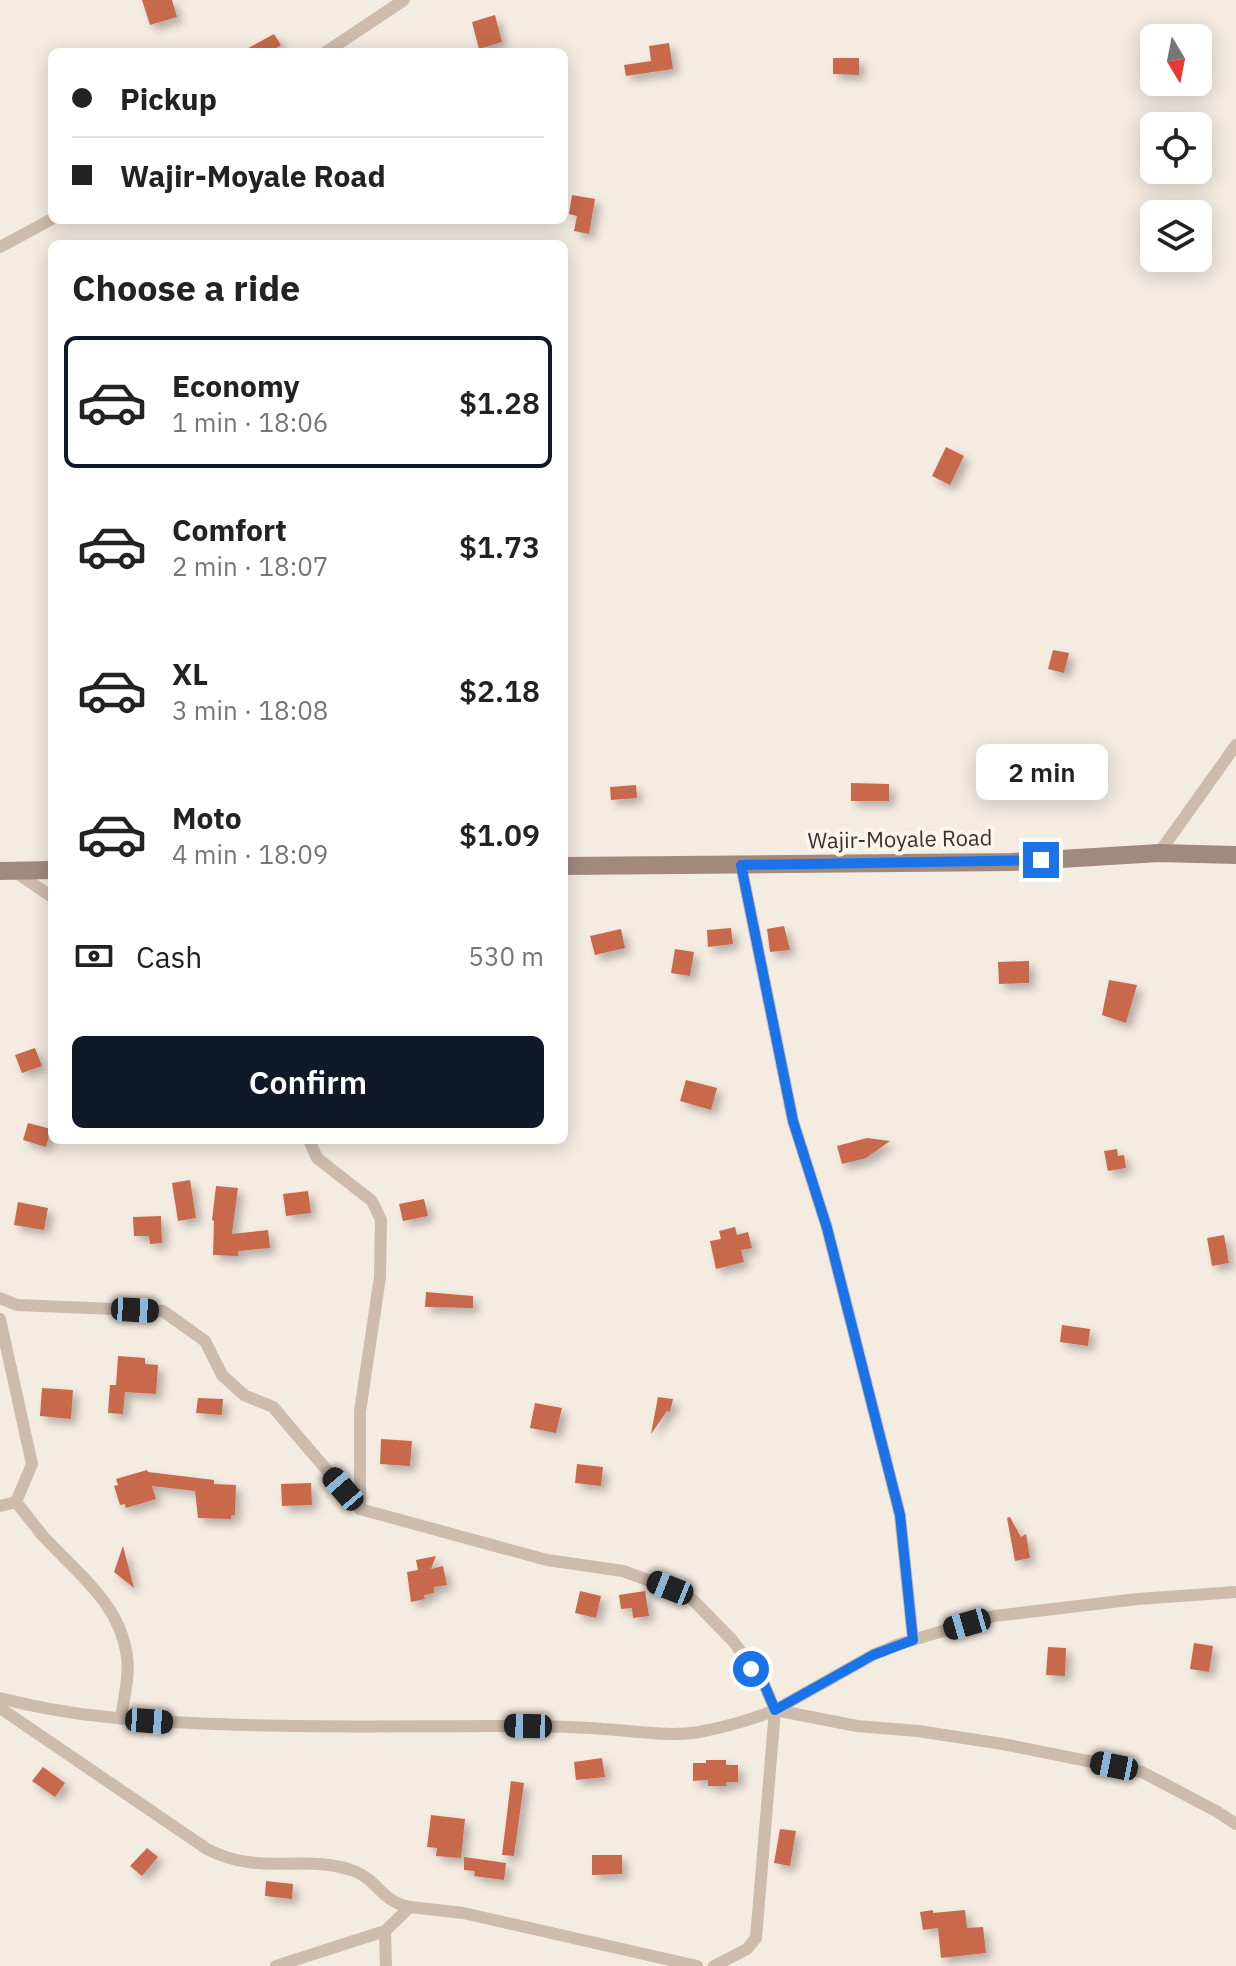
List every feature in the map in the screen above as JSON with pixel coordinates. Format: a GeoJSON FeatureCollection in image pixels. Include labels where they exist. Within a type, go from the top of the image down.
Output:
{"type":"FeatureCollection","features":[{"type":"Feature","properties":{"kind":"main road","name":"Wajir-Moyale Road"},"geometry":{"type":"LineString","coordinates":[[568,866],[1012,862],[1159,853],[1236,855]]}},
{"type":"Feature","properties":{"kind":"main road"},"geometry":{"type":"LineString","coordinates":[[7,871],[48,870]]}},
{"type":"Feature","properties":{"kind":"street"},"geometry":{"type":"LineString","coordinates":[[332,48],[404,0]]}},
{"type":"Feature","properties":{"kind":"street"},"geometry":{"type":"LineString","coordinates":[[0,247],[48,221]]}},
{"type":"Feature","properties":{"kind":"street"},"geometry":{"type":"LineString","coordinates":[[1159,853],[1236,745]]}},
{"type":"Feature","properties":{"kind":"street"},"geometry":{"type":"LineString","coordinates":[[741,865],[793,1121],[827,1228],[900,1515],[913,1640]]}},
{"type":"Feature","properties":{"kind":"street"},"geometry":{"type":"LineString","coordinates":[[7,871],[48,895]]}},
{"type":"Feature","properties":{"kind":"street"},"geometry":{"type":"LineString","coordinates":[[311,1144],[317,1158],[372,1201],[381,1220],[380,1277],[360,1411],[360,1509]]}},
{"type":"Feature","properties":{"kind":"street"},"geometry":{"type":"LineString","coordinates":[[0,1298],[17,1305],[163,1311],[205,1341],[222,1375],[244,1395],[273,1407],[360,1509],[547,1560],[623,1571],[693,1600],[733,1641],[764,1684],[775,1710],[756,1938],[747,1949],[714,1966]]}},
{"type":"Feature","properties":{"kind":"street"},"geometry":{"type":"LineString","coordinates":[[0,1319],[32,1464],[16,1502]]}},
{"type":"Feature","properties":{"kind":"street"},"geometry":{"type":"LineString","coordinates":[[0,1506],[16,1502]]}},
{"type":"Feature","properties":{"kind":"street"},"geometry":{"type":"LineString","coordinates":[[16,1502],[44,1537],[101,1597],[114,1618],[127,1657],[121,1719]]}},
{"type":"Feature","properties":{"kind":"street"},"geometry":{"type":"LineString","coordinates":[[0,1698],[40,1709],[121,1719],[259,1726],[587,1728],[673,1734],[698,1732],[758,1717],[873,1655],[994,1616],[1138,1599],[1236,1592]]}},
{"type":"Feature","properties":{"kind":"street"},"geometry":{"type":"LineString","coordinates":[[0,1708],[226,1859],[248,1864],[319,1866],[352,1871],[371,1881],[389,1901],[410,1907],[463,1913],[697,1966]]}},
{"type":"Feature","properties":{"kind":"street"},"geometry":{"type":"LineString","coordinates":[[775,1710],[857,1726],[918,1731],[1003,1744],[1142,1772],[1236,1824]]}},
{"type":"Feature","properties":{"kind":"street"},"geometry":{"type":"LineString","coordinates":[[276,1966],[385,1931],[410,1907]]}},
{"type":"Feature","properties":{"kind":"street"},"geometry":{"type":"LineString","coordinates":[[385,1931],[386,1966]]}},
{"type":"Feature","properties":{"kind":"building"},"geometry":{"type":"Polygon","coordinates":[[[142,0],[172,0],[177,17],[150,25],[142,0]]]}},
{"type":"Feature","properties":{"kind":"building"},"geometry":{"type":"Polygon","coordinates":[[[495,15],[502,42],[479,48],[472,22],[495,15]]]}},
{"type":"Feature","properties":{"kind":"building"},"geometry":{"type":"Polygon","coordinates":[[[274,34],[281,45],[276,48],[248,48],[274,34]]]}},
{"type":"Feature","properties":{"kind":"building"},"geometry":{"type":"Polygon","coordinates":[[[669,43],[673,69],[626,76],[624,65],[651,61],[649,46],[669,43]]]}},
{"type":"Feature","properties":{"kind":"building"},"geometry":{"type":"Polygon","coordinates":[[[833,58],[859,58],[859,75],[833,74],[833,58]]]}},
{"type":"Feature","properties":{"kind":"building"},"geometry":{"type":"Polygon","coordinates":[[[572,195],[595,199],[589,234],[574,231],[577,216],[569,214],[572,195]]]}},
{"type":"Feature","properties":{"kind":"building"},"geometry":{"type":"Polygon","coordinates":[[[946,447],[964,456],[950,485],[932,476],[946,447]]]}},
{"type":"Feature","properties":{"kind":"building"},"geometry":{"type":"Polygon","coordinates":[[[1053,650],[1069,653],[1064,673],[1048,669],[1053,650]]]}},
{"type":"Feature","properties":{"kind":"building"},"geometry":{"type":"Polygon","coordinates":[[[851,783],[889,784],[889,801],[851,801],[851,783]]]}},
{"type":"Feature","properties":{"kind":"building"},"geometry":{"type":"Polygon","coordinates":[[[636,785],[637,798],[611,800],[610,787],[636,785]]]}},
{"type":"Feature","properties":{"kind":"building"},"geometry":{"type":"Polygon","coordinates":[[[784,926],[790,950],[770,952],[767,929],[784,926]]]}},
{"type":"Feature","properties":{"kind":"building"},"geometry":{"type":"Polygon","coordinates":[[[731,928],[733,944],[708,947],[707,930],[731,928]]]}},
{"type":"Feature","properties":{"kind":"building"},"geometry":{"type":"Polygon","coordinates":[[[621,929],[625,948],[595,955],[590,936],[621,929]]]}},
{"type":"Feature","properties":{"kind":"building"},"geometry":{"type":"Polygon","coordinates":[[[675,949],[694,952],[690,976],[671,973],[675,949]]]}},
{"type":"Feature","properties":{"kind":"building"},"geometry":{"type":"Polygon","coordinates":[[[1029,961],[1029,983],[999,984],[998,962],[1029,961]]]}},
{"type":"Feature","properties":{"kind":"building"},"geometry":{"type":"Polygon","coordinates":[[[1109,980],[1137,985],[1126,1023],[1102,1015],[1109,980]]]}},
{"type":"Feature","properties":{"kind":"building"},"geometry":{"type":"Polygon","coordinates":[[[35,1048],[42,1066],[22,1073],[15,1055],[35,1048]]]}},
{"type":"Feature","properties":{"kind":"building"},"geometry":{"type":"Polygon","coordinates":[[[686,1080],[717,1088],[711,1110],[680,1101],[686,1080]]]}},
{"type":"Feature","properties":{"kind":"building"},"geometry":{"type":"Polygon","coordinates":[[[28,1123],[48,1128],[46,1147],[23,1140],[28,1123]]]}},
{"type":"Feature","properties":{"kind":"building"},"geometry":{"type":"Polygon","coordinates":[[[867,1138],[890,1141],[866,1158],[842,1164],[837,1146],[867,1138]]]}},
{"type":"Feature","properties":{"kind":"building"},"geometry":{"type":"Polygon","coordinates":[[[1117,1149],[1118,1156],[1124,1155],[1126,1168],[1108,1171],[1104,1151],[1117,1149]]]}},
{"type":"Feature","properties":{"kind":"building"},"geometry":{"type":"Polygon","coordinates":[[[190,1180],[196,1218],[178,1221],[172,1183],[190,1180]]]}},
{"type":"Feature","properties":{"kind":"building"},"geometry":{"type":"Polygon","coordinates":[[[216,1186],[238,1188],[232,1234],[268,1230],[270,1248],[238,1251],[238,1256],[213,1255],[212,1220],[216,1186]]]}},
{"type":"Feature","properties":{"kind":"building"},"geometry":{"type":"Polygon","coordinates":[[[308,1191],[311,1213],[286,1216],[283,1194],[308,1191]]]}},
{"type":"Feature","properties":{"kind":"building"},"geometry":{"type":"Polygon","coordinates":[[[424,1199],[428,1216],[403,1221],[399,1204],[424,1199]]]}},
{"type":"Feature","properties":{"kind":"building"},"geometry":{"type":"Polygon","coordinates":[[[18,1202],[48,1208],[44,1230],[14,1225],[18,1202]]]}},
{"type":"Feature","properties":{"kind":"building"},"geometry":{"type":"Polygon","coordinates":[[[161,1216],[162,1243],[150,1244],[149,1236],[134,1236],[133,1217],[161,1216]]]}},
{"type":"Feature","properties":{"kind":"building"},"geometry":{"type":"Polygon","coordinates":[[[735,1227],[737,1235],[748,1232],[752,1248],[741,1250],[744,1262],[716,1269],[710,1241],[721,1239],[719,1231],[735,1227]]]}},
{"type":"Feature","properties":{"kind":"building"},"geometry":{"type":"Polygon","coordinates":[[[1224,1235],[1229,1263],[1212,1266],[1207,1238],[1224,1235]]]}},
{"type":"Feature","properties":{"kind":"building"},"geometry":{"type":"Polygon","coordinates":[[[426,1292],[473,1296],[473,1308],[425,1307],[426,1292]]]}},
{"type":"Feature","properties":{"kind":"building"},"geometry":{"type":"Polygon","coordinates":[[[1062,1325],[1090,1329],[1088,1346],[1060,1342],[1062,1325]]]}},
{"type":"Feature","properties":{"kind":"building"},"geometry":{"type":"Polygon","coordinates":[[[118,1356],[145,1358],[145,1364],[158,1365],[156,1394],[125,1392],[123,1414],[108,1413],[110,1385],[116,1385],[118,1356]]]}},
{"type":"Feature","properties":{"kind":"building"},"geometry":{"type":"Polygon","coordinates":[[[42,1388],[73,1390],[71,1419],[40,1416],[42,1388]]]}},
{"type":"Feature","properties":{"kind":"building"},"geometry":{"type":"Polygon","coordinates":[[[658,1397],[673,1399],[670,1412],[667,1411],[651,1434],[658,1397]]]}},
{"type":"Feature","properties":{"kind":"building"},"geometry":{"type":"Polygon","coordinates":[[[198,1398],[223,1399],[222,1415],[196,1413],[198,1398]]]}},
{"type":"Feature","properties":{"kind":"building"},"geometry":{"type":"Polygon","coordinates":[[[535,1403],[562,1408],[556,1433],[530,1428],[535,1403]]]}},
{"type":"Feature","properties":{"kind":"building"},"geometry":{"type":"Polygon","coordinates":[[[381,1439],[412,1441],[410,1466],[380,1464],[381,1439]]]}},
{"type":"Feature","properties":{"kind":"building"},"geometry":{"type":"Polygon","coordinates":[[[577,1464],[603,1467],[601,1486],[575,1483],[577,1464]]]}},
{"type":"Feature","properties":{"kind":"building"},"geometry":{"type":"Polygon","coordinates":[[[147,1470],[214,1480],[214,1484],[236,1485],[235,1515],[231,1515],[231,1519],[198,1518],[195,1491],[152,1486],[156,1499],[126,1508],[125,1504],[120,1505],[114,1486],[118,1485],[116,1479],[147,1470]]]}},
{"type":"Feature","properties":{"kind":"building"},"geometry":{"type":"Polygon","coordinates":[[[311,1483],[312,1505],[282,1506],[281,1484],[311,1483]]]}},
{"type":"Feature","properties":{"kind":"building"},"geometry":{"type":"Polygon","coordinates":[[[1010,1517],[1021,1537],[1026,1534],[1030,1558],[1015,1561],[1007,1518],[1010,1517]]]}},
{"type":"Feature","properties":{"kind":"building"},"geometry":{"type":"Polygon","coordinates":[[[123,1546],[134,1588],[114,1572],[123,1546]]]}},
{"type":"Feature","properties":{"kind":"building"},"geometry":{"type":"Polygon","coordinates":[[[436,1556],[431,1569],[443,1566],[447,1585],[434,1587],[434,1593],[424,1595],[425,1599],[411,1602],[407,1572],[418,1570],[416,1560],[436,1556]]]}},
{"type":"Feature","properties":{"kind":"building"},"geometry":{"type":"Polygon","coordinates":[[[580,1591],[601,1596],[596,1618],[575,1613],[580,1591]]]}},
{"type":"Feature","properties":{"kind":"building"},"geometry":{"type":"Polygon","coordinates":[[[645,1591],[649,1616],[633,1618],[632,1608],[621,1609],[619,1595],[645,1591]]]}},
{"type":"Feature","properties":{"kind":"building"},"geometry":{"type":"Polygon","coordinates":[[[1194,1643],[1213,1646],[1209,1672],[1190,1669],[1194,1643]]]}},
{"type":"Feature","properties":{"kind":"building"},"geometry":{"type":"Polygon","coordinates":[[[1048,1647],[1066,1648],[1065,1676],[1046,1675],[1048,1647]]]}},
{"type":"Feature","properties":{"kind":"building"},"geometry":{"type":"Polygon","coordinates":[[[602,1758],[605,1777],[576,1780],[574,1762],[602,1758]]]}},
{"type":"Feature","properties":{"kind":"building"},"geometry":{"type":"Polygon","coordinates":[[[706,1760],[726,1760],[726,1765],[738,1765],[738,1782],[708,1786],[708,1780],[693,1781],[693,1763],[706,1763],[706,1760]]]}},
{"type":"Feature","properties":{"kind":"building"},"geometry":{"type":"Polygon","coordinates":[[[43,1767],[65,1783],[55,1797],[32,1781],[43,1767]]]}},
{"type":"Feature","properties":{"kind":"building"},"geometry":{"type":"Polygon","coordinates":[[[511,1781],[524,1783],[514,1856],[502,1855],[511,1781]]]}},
{"type":"Feature","properties":{"kind":"building"},"geometry":{"type":"Polygon","coordinates":[[[431,1815],[465,1819],[461,1858],[436,1856],[437,1848],[427,1847],[431,1815]]]}},
{"type":"Feature","properties":{"kind":"building"},"geometry":{"type":"Polygon","coordinates":[[[780,1829],[796,1831],[790,1866],[774,1863],[780,1829]]]}},
{"type":"Feature","properties":{"kind":"building"},"geometry":{"type":"Polygon","coordinates":[[[147,1848],[158,1857],[142,1876],[130,1866],[147,1848]]]}},
{"type":"Feature","properties":{"kind":"building"},"geometry":{"type":"Polygon","coordinates":[[[592,1855],[622,1855],[622,1874],[592,1875],[592,1855]]]}},
{"type":"Feature","properties":{"kind":"building"},"geometry":{"type":"Polygon","coordinates":[[[464,1857],[506,1863],[504,1880],[474,1876],[475,1871],[464,1870],[464,1857]]]}},
{"type":"Feature","properties":{"kind":"building"},"geometry":{"type":"Polygon","coordinates":[[[266,1881],[293,1884],[292,1899],[265,1896],[266,1881]]]}},
{"type":"Feature","properties":{"kind":"building"},"geometry":{"type":"Polygon","coordinates":[[[933,1910],[933,1913],[965,1910],[967,1928],[983,1927],[986,1953],[941,1958],[938,1928],[923,1930],[920,1912],[933,1910]]]}},
{"type":"Feature","properties":{"kind":"route"},"geometry":{"type":"LineString","coordinates":[[751,1669],[764,1684],[775,1710],[873,1655],[913,1640],[900,1515],[827,1228],[793,1121],[741,865],[1041,860]]}}]}
